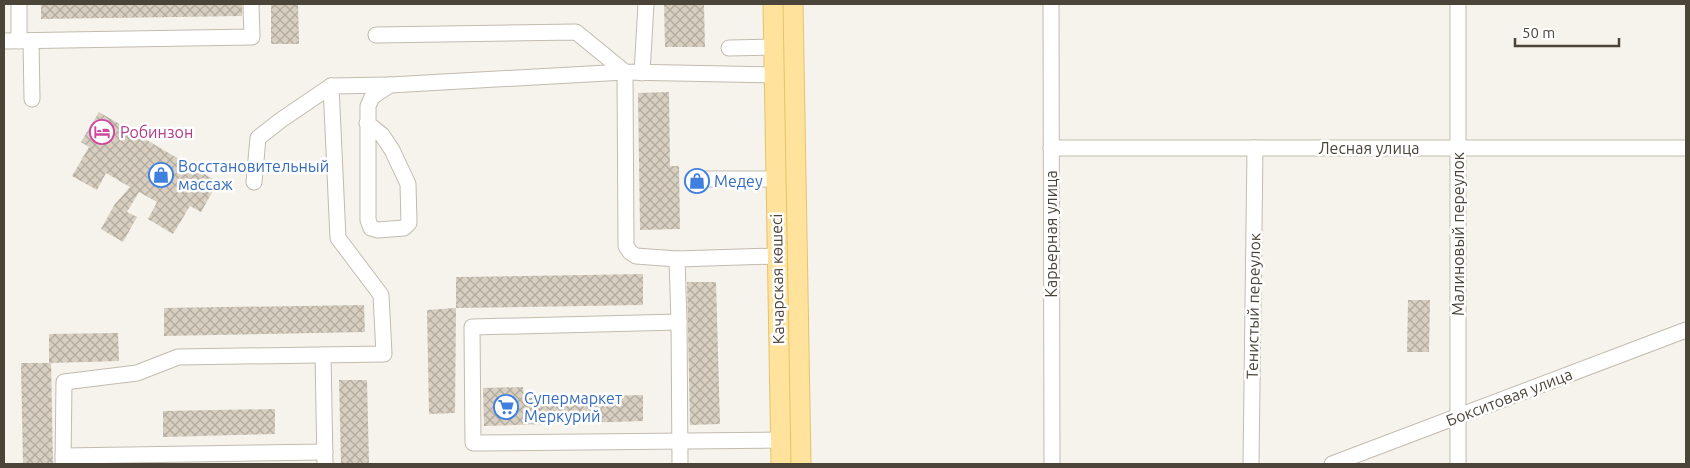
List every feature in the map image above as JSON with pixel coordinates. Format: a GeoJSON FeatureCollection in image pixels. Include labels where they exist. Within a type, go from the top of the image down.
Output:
{"type":"FeatureCollection","features":[{"type":"Feature","properties":{"kind":"main road","name":"Качарская көшесі"},"geometry":{"type":"LineString","coordinates":[[773,4],[781,464]]}},
{"type":"Feature","properties":{"kind":"main road","name":"Качарская көшесі"},"geometry":{"type":"LineString","coordinates":[[793,4],[801,464]]}},
{"type":"Feature","properties":{"kind":"street"},"geometry":{"type":"LineString","coordinates":[[19,4],[32,99]]}},
{"type":"Feature","properties":{"kind":"street"},"geometry":{"type":"LineString","coordinates":[[4,41],[252,37],[251,4]]}},
{"type":"Feature","properties":{"kind":"street"},"geometry":{"type":"LineString","coordinates":[[642,73],[646,4]]}},
{"type":"Feature","properties":{"kind":"street","name":"Карьерная улица"},"geometry":{"type":"LineString","coordinates":[[1051,4],[1052,464]]}},
{"type":"Feature","properties":{"kind":"street","name":"Малиновый переулок"},"geometry":{"type":"LineString","coordinates":[[1458,4],[1458,464]]}},
{"type":"Feature","properties":{"kind":"street"},"geometry":{"type":"LineString","coordinates":[[376,35],[576,32],[625,72]]}},
{"type":"Feature","properties":{"kind":"street"},"geometry":{"type":"LineString","coordinates":[[729,48],[773,47]]}},
{"type":"Feature","properties":{"kind":"street"},"geometry":{"type":"LineString","coordinates":[[625,72],[626,246],[630,252],[636,256],[677,259],[776,256]]}},
{"type":"Feature","properties":{"kind":"street"},"geometry":{"type":"LineString","coordinates":[[254,182],[258,138],[331,86],[390,85],[625,72],[774,75]]}},
{"type":"Feature","properties":{"kind":"street"},"geometry":{"type":"LineString","coordinates":[[367,123],[382,136],[392,150],[408,184],[409,223],[404,228],[378,230],[371,228],[368,220],[367,123],[368,106],[372,97],[390,85]]}},
{"type":"Feature","properties":{"kind":"street"},"geometry":{"type":"LineString","coordinates":[[323,355],[325,458],[63,460],[64,382],[137,373],[178,357],[384,354],[381,295],[338,238],[331,86]]}},
{"type":"Feature","properties":{"kind":"street","name":"Лесная улица"},"geometry":{"type":"LineString","coordinates":[[1051,148],[1686,148]]}},
{"type":"Feature","properties":{"kind":"street","name":"Тенистый переулок"},"geometry":{"type":"LineString","coordinates":[[1251,464],[1255,148]]}},
{"type":"Feature","properties":{"kind":"street"},"geometry":{"type":"LineString","coordinates":[[704,179],[775,174],[796,169]]}},
{"type":"Feature","properties":{"kind":"street"},"geometry":{"type":"LineString","coordinates":[[677,259],[680,464]]}},
{"type":"Feature","properties":{"kind":"street"},"geometry":{"type":"LineString","coordinates":[[679,322],[472,327],[473,443],[781,440]]}},
{"type":"Feature","properties":{"kind":"street","name":"Бокситовая улица"},"geometry":{"type":"LineString","coordinates":[[1332,464],[1686,330]]}},
{"type":"Feature","properties":{"kind":"building"},"geometry":{"type":"Polygon","coordinates":[[[41,4],[242,4],[242,16],[41,19],[41,4]]]}},
{"type":"Feature","properties":{"kind":"building"},"geometry":{"type":"Polygon","coordinates":[[[271,4],[298,4],[299,44],[271,44],[271,4]]]}},
{"type":"Feature","properties":{"kind":"building"},"geometry":{"type":"Polygon","coordinates":[[[664,4],[704,4],[705,47],[665,47],[664,4]]]}},
{"type":"Feature","properties":{"kind":"building"},"geometry":{"type":"Polygon","coordinates":[[[669,92],[670,166],[679,166],[680,229],[640,230],[638,93],[669,92]]]}},
{"type":"Feature","properties":{"kind":"building"},"geometry":{"type":"Polygon","coordinates":[[[99,112],[218,182],[201,212],[190,206],[173,234],[148,219],[157,202],[139,192],[127,212],[137,217],[123,242],[101,229],[115,204],[130,187],[106,173],[97,190],[72,176],[89,147],[81,142],[99,112]]]}},
{"type":"Feature","properties":{"kind":"building"},"geometry":{"type":"Polygon","coordinates":[[[643,274],[643,305],[456,308],[456,277],[643,274]]]}},
{"type":"Feature","properties":{"kind":"building"},"geometry":{"type":"Polygon","coordinates":[[[687,282],[716,282],[720,424],[690,425],[687,282]]]}},
{"type":"Feature","properties":{"kind":"building"},"geometry":{"type":"Polygon","coordinates":[[[1408,300],[1430,300],[1429,352],[1407,352],[1408,300]]]}},
{"type":"Feature","properties":{"kind":"building"},"geometry":{"type":"Polygon","coordinates":[[[364,305],[365,332],[164,336],[164,308],[364,305]]]}},
{"type":"Feature","properties":{"kind":"building"},"geometry":{"type":"Polygon","coordinates":[[[456,308],[455,413],[429,414],[427,310],[456,308]]]}},
{"type":"Feature","properties":{"kind":"building"},"geometry":{"type":"Polygon","coordinates":[[[118,333],[119,361],[49,363],[49,334],[118,333]]]}},
{"type":"Feature","properties":{"kind":"building"},"geometry":{"type":"Polygon","coordinates":[[[21,363],[51,363],[53,464],[23,464],[21,363]]]}},
{"type":"Feature","properties":{"kind":"building"},"geometry":{"type":"Polygon","coordinates":[[[339,380],[367,380],[369,464],[341,464],[339,380]]]}},
{"type":"Feature","properties":{"kind":"building"},"geometry":{"type":"Polygon","coordinates":[[[523,387],[524,398],[643,395],[643,421],[484,426],[483,388],[523,387]]]}},
{"type":"Feature","properties":{"kind":"building"},"geometry":{"type":"Polygon","coordinates":[[[275,409],[275,434],[163,437],[163,411],[275,409]]]}},
{"type":"Feature","properties":{"kind":"place","name":"Робинзон"},"geometry":{"type":"Point","coordinates":[102,132]}},
{"type":"Feature","properties":{"kind":"place","name":"Восстановительный массаж"},"geometry":{"type":"Point","coordinates":[161,175]}},
{"type":"Feature","properties":{"kind":"place","name":"Медеу"},"geometry":{"type":"Point","coordinates":[697,181]}},
{"type":"Feature","properties":{"kind":"place","name":"Супермаркет Меркурий"},"geometry":{"type":"Point","coordinates":[506,407]}}]}
